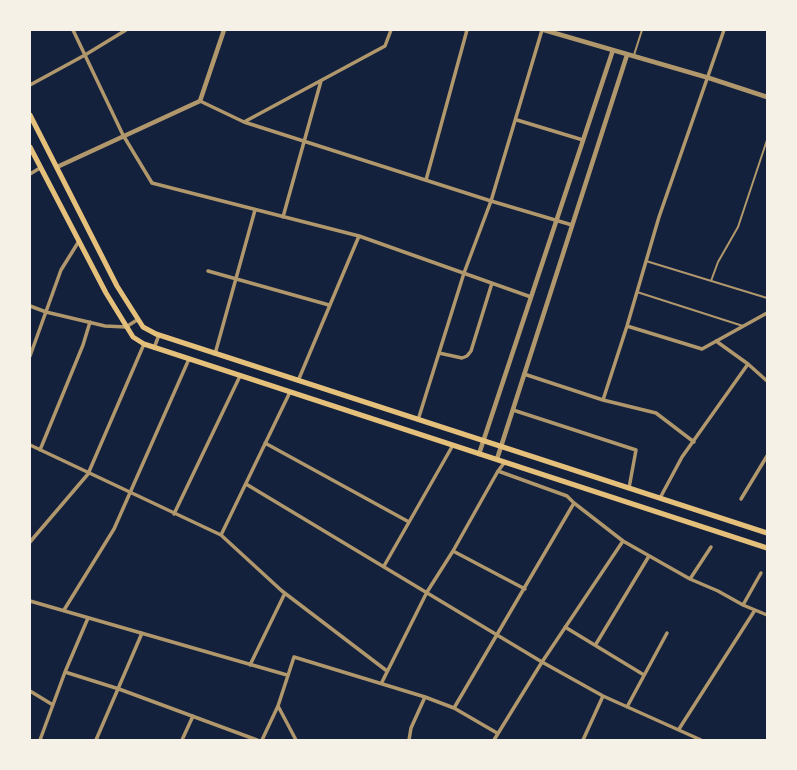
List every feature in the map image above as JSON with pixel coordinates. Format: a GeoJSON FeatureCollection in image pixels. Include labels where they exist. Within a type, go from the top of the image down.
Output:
{"type":"FeatureCollection","features":[{"type":"Feature","properties":{"kind":"main road"},"geometry":{"type":"LineString","coordinates":[[30,115],[117,286],[137,320],[143,327],[159,335],[215,354],[767,534]]}},
{"type":"Feature","properties":{"kind":"main road"},"geometry":{"type":"LineString","coordinates":[[30,147],[126,327],[133,337],[144,344],[767,548]]}},
{"type":"Feature","properties":{"kind":"street"},"geometry":{"type":"LineString","coordinates":[[73,30],[123,135],[152,183],[359,236],[531,297]]}},
{"type":"Feature","properties":{"kind":"street"},"geometry":{"type":"LineString","coordinates":[[30,85],[85,55],[126,30]]}},
{"type":"Feature","properties":{"kind":"street"},"geometry":{"type":"LineString","coordinates":[[57,167],[123,135],[200,101],[224,30]]}},
{"type":"Feature","properties":{"kind":"street"},"geometry":{"type":"LineString","coordinates":[[244,122],[386,46],[391,30]]}},
{"type":"Feature","properties":{"kind":"street"},"geometry":{"type":"LineString","coordinates":[[426,180],[468,30]]}},
{"type":"Feature","properties":{"kind":"street"},"geometry":{"type":"LineString","coordinates":[[418,420],[464,273],[491,201],[517,120],[543,30],[709,78],[767,97]]}},
{"type":"Feature","properties":{"kind":"street"},"geometry":{"type":"LineString","coordinates":[[603,400],[627,326],[659,217],[709,78],[724,30]]}},
{"type":"Feature","properties":{"kind":"street"},"geometry":{"type":"LineString","coordinates":[[479,454],[613,50]]}},
{"type":"Feature","properties":{"kind":"street"},"geometry":{"type":"LineString","coordinates":[[497,459],[627,55]]}},
{"type":"Feature","properties":{"kind":"street"},"geometry":{"type":"LineString","coordinates":[[282,217],[321,81]]}},
{"type":"Feature","properties":{"kind":"street"},"geometry":{"type":"LineString","coordinates":[[200,101],[244,122],[491,201],[572,225]]}},
{"type":"Feature","properties":{"kind":"street"},"geometry":{"type":"LineString","coordinates":[[517,120],[583,140]]}},
{"type":"Feature","properties":{"kind":"street"},"geometry":{"type":"LineString","coordinates":[[30,174],[40,168]]}},
{"type":"Feature","properties":{"kind":"street"},"geometry":{"type":"LineString","coordinates":[[215,354],[255,210]]}},
{"type":"Feature","properties":{"kind":"street"},"geometry":{"type":"LineString","coordinates":[[298,380],[359,236]]}},
{"type":"Feature","properties":{"kind":"street"},"geometry":{"type":"LineString","coordinates":[[30,356],[61,270],[79,241]]}},
{"type":"Feature","properties":{"kind":"street"},"geometry":{"type":"LineString","coordinates":[[208,271],[329,305]]}},
{"type":"Feature","properties":{"kind":"street"},"geometry":{"type":"LineString","coordinates":[[439,353],[462,358],[468,356],[471,351],[492,283]]}},
{"type":"Feature","properties":{"kind":"street"},"geometry":{"type":"LineString","coordinates":[[30,306],[46,312],[105,326],[126,327],[137,320]]}},
{"type":"Feature","properties":{"kind":"street"},"geometry":{"type":"LineString","coordinates":[[627,326],[702,349],[767,313]]}},
{"type":"Feature","properties":{"kind":"street"},"geometry":{"type":"LineString","coordinates":[[40,450],[84,346],[90,322]]}},
{"type":"Feature","properties":{"kind":"street"},"geometry":{"type":"LineString","coordinates":[[154,348],[159,335]]}},
{"type":"Feature","properties":{"kind":"street"},"geometry":{"type":"LineString","coordinates":[[716,341],[748,364],[767,381]]}},
{"type":"Feature","properties":{"kind":"street"},"geometry":{"type":"LineString","coordinates":[[30,542],[88,474],[144,344]]}},
{"type":"Feature","properties":{"kind":"street"},"geometry":{"type":"LineString","coordinates":[[64,610],[114,529],[129,492],[189,359]]}},
{"type":"Feature","properties":{"kind":"street"},"geometry":{"type":"LineString","coordinates":[[660,498],[682,457],[748,364]]}},
{"type":"Feature","properties":{"kind":"street"},"geometry":{"type":"LineString","coordinates":[[524,374],[603,400],[656,413],[694,442]]}},
{"type":"Feature","properties":{"kind":"street"},"geometry":{"type":"LineString","coordinates":[[174,514],[240,376]]}},
{"type":"Feature","properties":{"kind":"street"},"geometry":{"type":"LineString","coordinates":[[221,535],[290,392]]}},
{"type":"Feature","properties":{"kind":"street"},"geometry":{"type":"LineString","coordinates":[[513,410],[636,450],[629,488]]}},
{"type":"Feature","properties":{"kind":"street"},"geometry":{"type":"LineString","coordinates":[[265,443],[409,522]]}},
{"type":"Feature","properties":{"kind":"street"},"geometry":{"type":"LineString","coordinates":[[30,445],[88,474],[221,535],[285,593],[387,671]]}},
{"type":"Feature","properties":{"kind":"street"},"geometry":{"type":"LineString","coordinates":[[384,566],[453,445]]}},
{"type":"Feature","properties":{"kind":"street"},"geometry":{"type":"LineString","coordinates":[[741,499],[767,456]]}},
{"type":"Feature","properties":{"kind":"street"},"geometry":{"type":"LineString","coordinates":[[382,682],[427,592],[453,551],[498,471],[505,462]]}},
{"type":"Feature","properties":{"kind":"street"},"geometry":{"type":"LineString","coordinates":[[498,471],[567,496],[623,541],[690,579],[767,615]]}},
{"type":"Feature","properties":{"kind":"street"},"geometry":{"type":"LineString","coordinates":[[246,484],[542,662],[603,696],[701,740]]}},
{"type":"Feature","properties":{"kind":"street"},"geometry":{"type":"LineString","coordinates":[[454,708],[574,503]]}},
{"type":"Feature","properties":{"kind":"street"},"geometry":{"type":"LineString","coordinates":[[494,740],[542,662],[623,541]]}},
{"type":"Feature","properties":{"kind":"street"},"geometry":{"type":"LineString","coordinates":[[690,579],[711,547]]}},
{"type":"Feature","properties":{"kind":"street"},"geometry":{"type":"LineString","coordinates":[[453,551],[525,589]]}},
{"type":"Feature","properties":{"kind":"street"},"geometry":{"type":"LineString","coordinates":[[596,644],[649,556]]}},
{"type":"Feature","properties":{"kind":"street"},"geometry":{"type":"LineString","coordinates":[[743,605],[761,573]]}},
{"type":"Feature","properties":{"kind":"street"},"geometry":{"type":"LineString","coordinates":[[250,665],[285,593]]}},
{"type":"Feature","properties":{"kind":"street"},"geometry":{"type":"LineString","coordinates":[[30,601],[287,675]]}},
{"type":"Feature","properties":{"kind":"street"},"geometry":{"type":"LineString","coordinates":[[679,729],[755,610]]}},
{"type":"Feature","properties":{"kind":"street"},"geometry":{"type":"LineString","coordinates":[[40,740],[65,672],[88,618]]}},
{"type":"Feature","properties":{"kind":"street"},"geometry":{"type":"LineString","coordinates":[[565,627],[596,644],[644,675]]}},
{"type":"Feature","properties":{"kind":"street"},"geometry":{"type":"LineString","coordinates":[[96,740],[142,633]]}},
{"type":"Feature","properties":{"kind":"street"},"geometry":{"type":"LineString","coordinates":[[627,707],[667,633]]}},
{"type":"Feature","properties":{"kind":"street"},"geometry":{"type":"LineString","coordinates":[[262,740],[278,706],[294,656],[382,682],[454,708],[497,733]]}},
{"type":"Feature","properties":{"kind":"street"},"geometry":{"type":"LineString","coordinates":[[65,672],[119,689],[257,740]]}},
{"type":"Feature","properties":{"kind":"street"},"geometry":{"type":"LineString","coordinates":[[30,691],[53,705]]}},
{"type":"Feature","properties":{"kind":"street"},"geometry":{"type":"LineString","coordinates":[[583,740],[603,696]]}},
{"type":"Feature","properties":{"kind":"street"},"geometry":{"type":"LineString","coordinates":[[409,740],[411,728],[425,697]]}},
{"type":"Feature","properties":{"kind":"street"},"geometry":{"type":"LineString","coordinates":[[278,706],[296,740]]}},
{"type":"Feature","properties":{"kind":"street"},"geometry":{"type":"LineString","coordinates":[[182,740],[193,716]]}},
{"type":"Feature","properties":{"kind":"lane"},"geometry":{"type":"LineString","coordinates":[[633,56],[642,30]]}},
{"type":"Feature","properties":{"kind":"lane"},"geometry":{"type":"LineString","coordinates":[[711,281],[718,262],[738,227],[767,140]]}},
{"type":"Feature","properties":{"kind":"lane"},"geometry":{"type":"LineString","coordinates":[[646,261],[767,298]]}},
{"type":"Feature","properties":{"kind":"lane"},"geometry":{"type":"LineString","coordinates":[[637,292],[743,326]]}}]}
